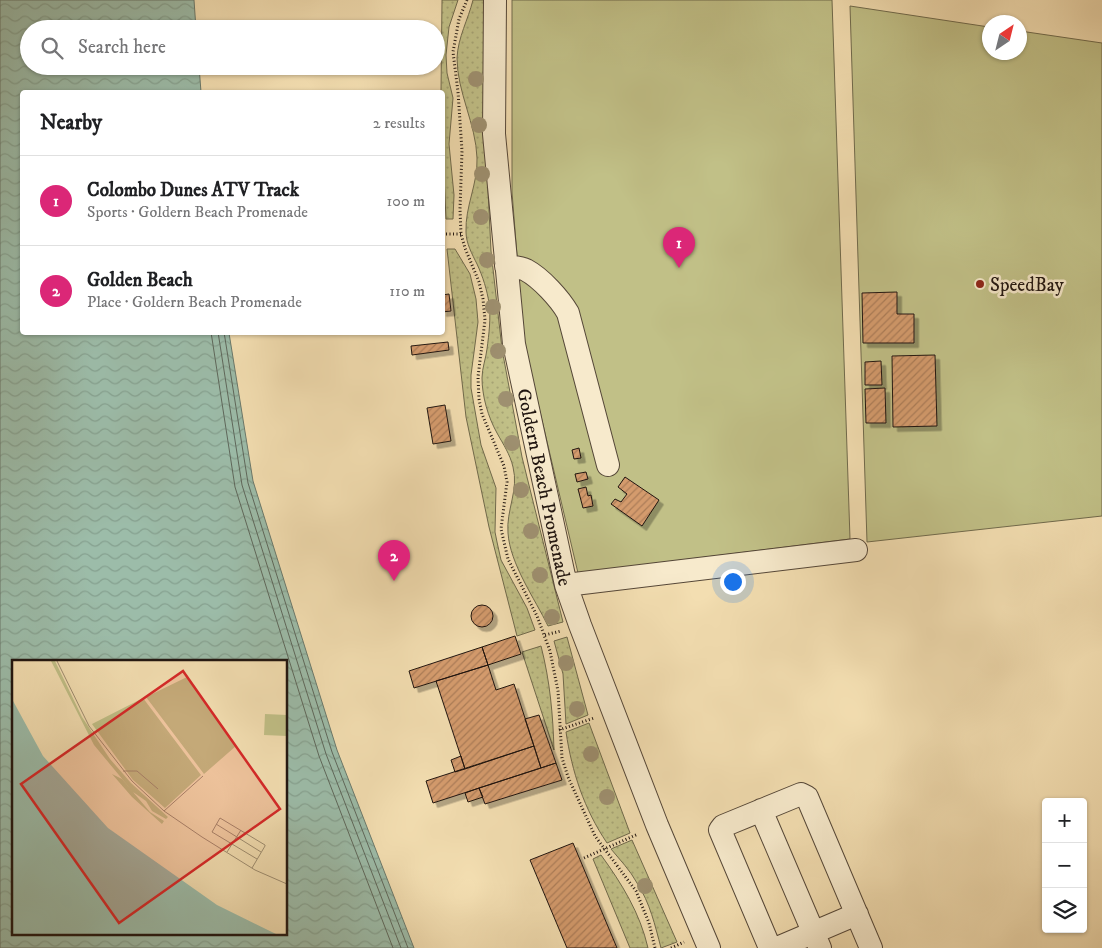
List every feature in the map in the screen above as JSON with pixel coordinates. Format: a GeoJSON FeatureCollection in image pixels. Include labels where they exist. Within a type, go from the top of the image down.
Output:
{"type":"FeatureCollection","features":[{"type":"Feature","properties":{"kind":"street","name":"Goldern Beach Promenade"},"geometry":{"type":"LineString","coordinates":[[495,0],[494,134],[514,344],[566,584],[580,626],[657,825],[709,948]]}},
{"type":"Feature","properties":{"kind":"street"},"geometry":{"type":"LineString","coordinates":[[506,266],[524,269],[532,274],[555,296],[568,313],[608,465]]}},
{"type":"Feature","properties":{"kind":"street"},"geometry":{"type":"LineString","coordinates":[[566,584],[856,550]]}},
{"type":"Feature","properties":{"kind":"street"},"geometry":{"type":"LineString","coordinates":[[770,948],[720,832],[723,826],[799,794],[806,796],[871,948]]}},
{"type":"Feature","properties":{"kind":"street"},"geometry":{"type":"LineString","coordinates":[[761,810],[817,940]]}},
{"type":"Feature","properties":{"kind":"street"},"geometry":{"type":"LineString","coordinates":[[777,948],[817,940],[857,914]]}},
{"type":"Feature","properties":{"kind":"path","name":"Goldern Beach Promenade"},"geometry":{"type":"LineString","coordinates":[[467,0],[459,19],[453,52],[462,151],[461,234],[479,282],[483,299],[485,320],[478,377],[479,399],[482,414],[504,466],[507,482],[500,529],[508,559],[545,635],[550,651],[558,691],[562,758],[568,777],[595,836],[636,891],[649,923],[655,948]]}},
{"type":"Feature","properties":{"kind":"path"},"geometry":{"type":"LineString","coordinates":[[446,234],[461,234]]}},
{"type":"Feature","properties":{"kind":"path"},"geometry":{"type":"LineString","coordinates":[[559,730],[614,711]]}},
{"type":"Feature","properties":{"kind":"path"},"geometry":{"type":"LineString","coordinates":[[584,858],[657,825]]}},
{"type":"Feature","properties":{"kind":"shaded area"},"geometry":{"type":"Polygon","coordinates":[[[442,0],[458,0],[449,27],[446,55],[447,73],[453,98],[449,144],[454,195],[453,219],[446,219],[445,90],[441,90],[441,75],[445,75],[445,20],[442,20],[442,0]]]}},
{"type":"Feature","properties":{"kind":"shaded area"},"geometry":{"type":"Polygon","coordinates":[[[473,0],[487,0],[487,170],[491,251],[502,349],[522,457],[563,622],[548,626],[513,557],[508,525],[514,492],[513,467],[491,420],[482,385],[490,309],[484,284],[466,236],[467,213],[476,177],[477,158],[476,145],[460,83],[457,58],[461,36],[473,0]]]}},
{"type":"Feature","properties":{"kind":"shaded area"},"geometry":{"type":"Polygon","coordinates":[[[512,0],[832,0],[850,539],[578,573],[524,344],[512,192],[512,0]]]}},
{"type":"Feature","properties":{"kind":"shaded area","name":"SpeedBay"},"geometry":{"type":"Polygon","coordinates":[[[850,6],[982,26],[982,60],[1027,60],[1027,32],[1102,43],[1102,516],[867,542],[850,6]]]}},
{"type":"Feature","properties":{"kind":"shaded area"},"geometry":{"type":"Polygon","coordinates":[[[447,249],[455,249],[470,274],[476,299],[478,322],[471,388],[481,445],[496,488],[495,532],[501,560],[527,608],[535,630],[517,636],[489,527],[466,417],[447,249]]]}},
{"type":"Feature","properties":{"kind":"shaded area"},"geometry":{"type":"Polygon","coordinates":[[[567,637],[588,715],[566,724],[563,674],[554,641],[567,637]]]}},
{"type":"Feature","properties":{"kind":"shaded area"},"geometry":{"type":"Polygon","coordinates":[[[541,646],[547,672],[554,750],[522,652],[541,646]]]}},
{"type":"Feature","properties":{"kind":"shaded area"},"geometry":{"type":"Polygon","coordinates":[[[589,723],[630,833],[607,843],[592,817],[580,790],[566,732],[589,723]]]}},
{"type":"Feature","properties":{"kind":"shaded area"},"geometry":{"type":"Polygon","coordinates":[[[632,840],[677,942],[661,948],[652,914],[642,891],[611,849],[632,840]]]}},
{"type":"Feature","properties":{"kind":"shaded area"},"geometry":{"type":"Polygon","coordinates":[[[601,855],[629,899],[645,935],[648,948],[630,948],[593,859],[601,855]]]}},
{"type":"Feature","properties":{"kind":"water"},"geometry":{"type":"Polygon","coordinates":[[[0,0],[194,0],[195,20],[20,20],[20,75],[200,75],[201,90],[20,90],[20,335],[229,335],[253,481],[337,750],[414,948],[0,948],[0,0]]]}},
{"type":"Feature","properties":{"kind":"building"},"geometry":{"type":"Polygon","coordinates":[[[897,292],[897,314],[914,314],[914,343],[863,343],[862,293],[897,292]]]}},
{"type":"Feature","properties":{"kind":"building"},"geometry":{"type":"Polygon","coordinates":[[[449,294],[451,311],[445,312],[445,295],[449,294]]]}},
{"type":"Feature","properties":{"kind":"building"},"geometry":{"type":"Polygon","coordinates":[[[448,342],[449,350],[412,355],[411,346],[448,342]]]}},
{"type":"Feature","properties":{"kind":"building"},"geometry":{"type":"Polygon","coordinates":[[[935,355],[937,426],[893,427],[892,356],[935,355]]]}},
{"type":"Feature","properties":{"kind":"building"},"geometry":{"type":"Polygon","coordinates":[[[881,361],[882,385],[865,385],[865,362],[881,361]]]}},
{"type":"Feature","properties":{"kind":"building"},"geometry":{"type":"Polygon","coordinates":[[[885,388],[886,423],[866,423],[865,389],[885,388]]]}},
{"type":"Feature","properties":{"kind":"building"},"geometry":{"type":"Polygon","coordinates":[[[445,405],[451,441],[433,444],[427,408],[445,405]]]}},
{"type":"Feature","properties":{"kind":"building"},"geometry":{"type":"Polygon","coordinates":[[[579,448],[581,458],[574,459],[572,450],[579,448]]]}},
{"type":"Feature","properties":{"kind":"building"},"geometry":{"type":"Polygon","coordinates":[[[586,472],[588,479],[577,482],[575,474],[586,472]]]}},
{"type":"Feature","properties":{"kind":"building"},"geometry":{"type":"Polygon","coordinates":[[[625,477],[659,500],[642,526],[611,504],[615,499],[621,502],[627,494],[618,487],[625,477]]]}},
{"type":"Feature","properties":{"kind":"building"},"geometry":{"type":"Polygon","coordinates":[[[586,487],[588,496],[591,495],[593,506],[583,508],[578,489],[586,487]]]}},
{"type":"Feature","properties":{"kind":"building"},"geometry":{"type":"Polygon","coordinates":[[[482,605],[492,612],[493,616],[486,626],[482,627],[472,620],[471,616],[478,606],[482,605]]]}},
{"type":"Feature","properties":{"kind":"building"},"geometry":{"type":"Polygon","coordinates":[[[515,636],[521,654],[488,665],[482,647],[515,636]]]}},
{"type":"Feature","properties":{"kind":"building"},"geometry":{"type":"Polygon","coordinates":[[[482,647],[488,665],[414,688],[409,671],[482,647]]]}},
{"type":"Feature","properties":{"kind":"building"},"geometry":{"type":"Polygon","coordinates":[[[488,665],[496,690],[514,684],[534,746],[465,769],[436,681],[488,665]]]}},
{"type":"Feature","properties":{"kind":"building"},"geometry":{"type":"Polygon","coordinates":[[[539,715],[556,763],[541,768],[525,719],[539,715]]]}},
{"type":"Feature","properties":{"kind":"building"},"geometry":{"type":"Polygon","coordinates":[[[534,746],[541,768],[433,803],[426,781],[534,746]]]}},
{"type":"Feature","properties":{"kind":"building"},"geometry":{"type":"Polygon","coordinates":[[[461,756],[465,769],[455,772],[451,760],[461,756]]]}},
{"type":"Feature","properties":{"kind":"building"},"geometry":{"type":"Polygon","coordinates":[[[556,763],[562,780],[485,804],[479,788],[556,763]]]}},
{"type":"Feature","properties":{"kind":"building"},"geometry":{"type":"Polygon","coordinates":[[[479,788],[483,797],[468,802],[465,793],[479,788]]]}},
{"type":"Feature","properties":{"kind":"building"},"geometry":{"type":"Polygon","coordinates":[[[573,843],[617,948],[567,948],[530,860],[573,843]]]}},
{"type":"Feature","properties":{"kind":"place","name":"Colombo Dunes ATV Track"},"geometry":{"type":"Point","coordinates":[679,268]}},
{"type":"Feature","properties":{"kind":"place","name":"SpeedBay"},"geometry":{"type":"Point","coordinates":[980,284]}},
{"type":"Feature","properties":{"kind":"place","name":"Golden Beach"},"geometry":{"type":"Point","coordinates":[394,581]}}]}
